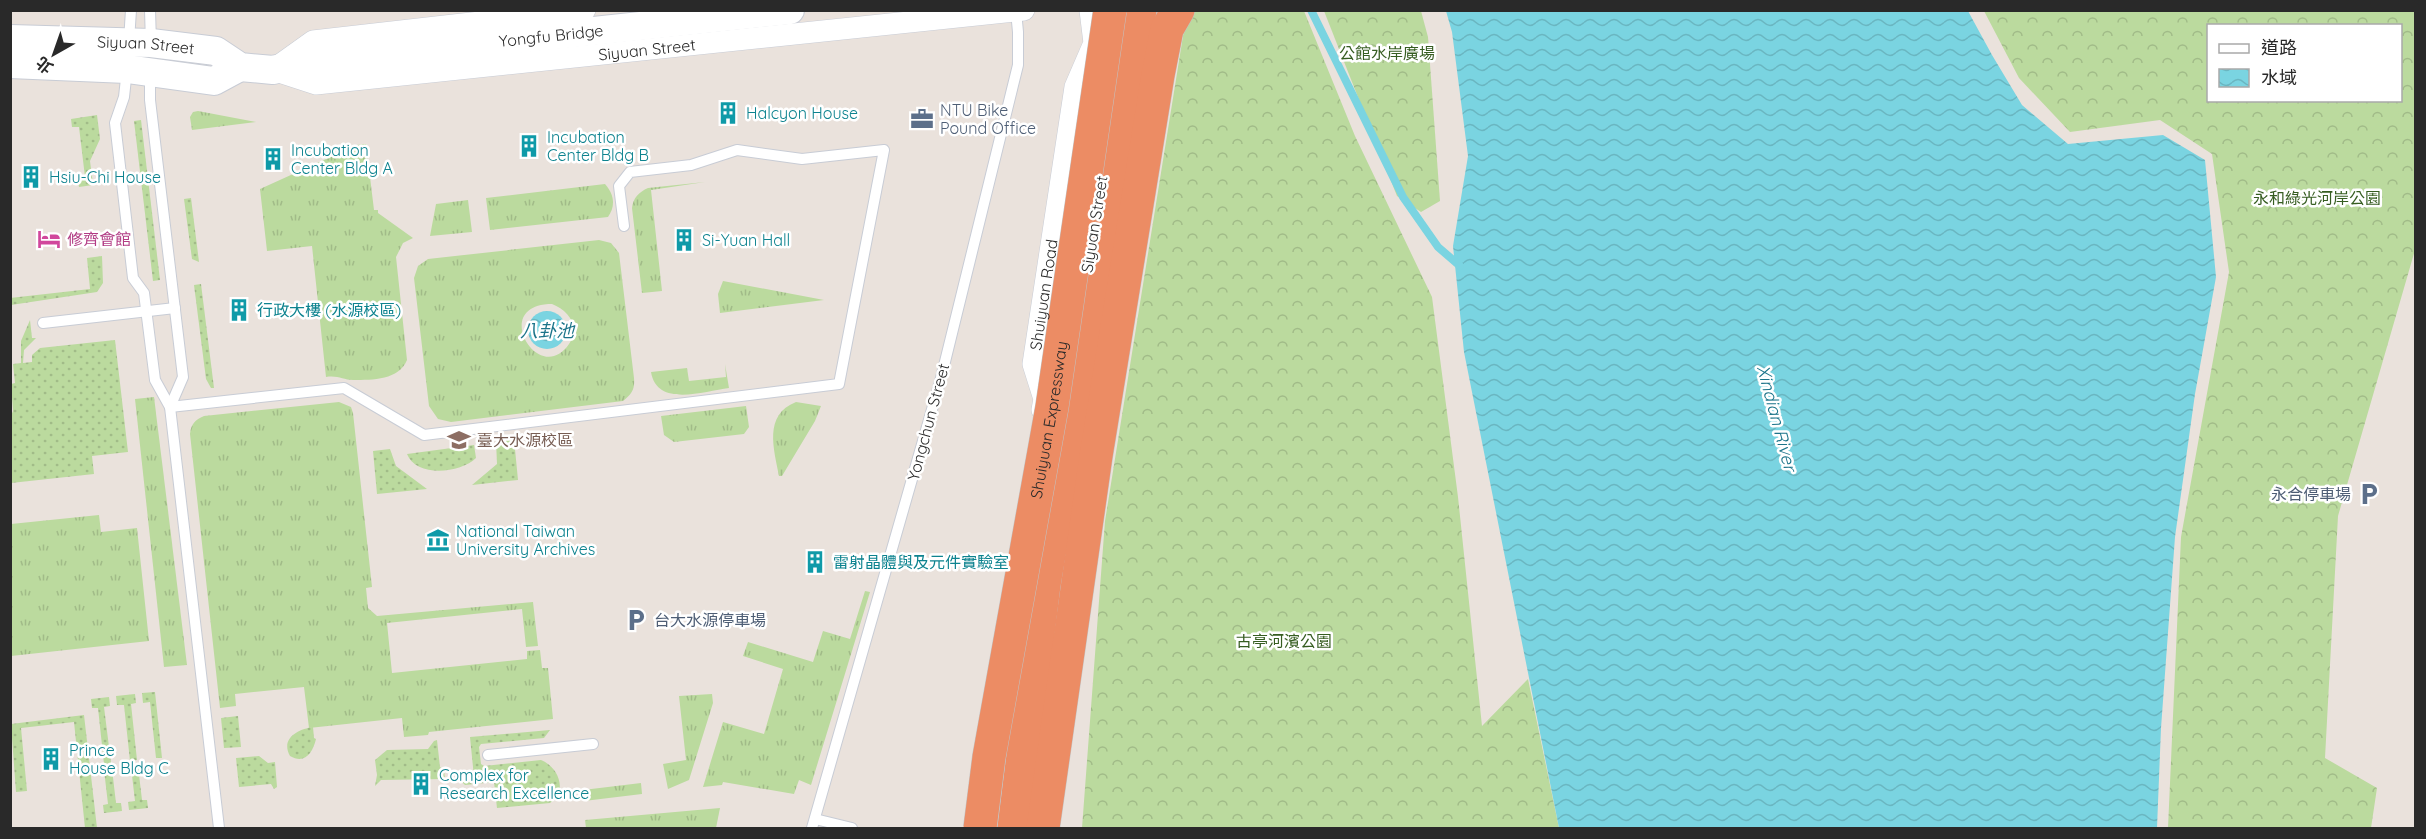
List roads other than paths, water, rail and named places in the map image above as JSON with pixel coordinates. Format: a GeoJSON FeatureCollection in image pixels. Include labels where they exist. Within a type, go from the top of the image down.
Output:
{"type":"FeatureCollection","features":[{"type":"Feature","properties":{"kind":"highway","name":"Shuiyuan Expressway"},"geometry":{"type":"LineString","coordinates":[[980,828],[989,757],[1052,407],[1110,10]]}},
{"type":"Feature","properties":{"kind":"highway"},"geometry":{"type":"LineString","coordinates":[[1014,828],[1044,585],[1140,10]]}},
{"type":"Feature","properties":{"kind":"highway"},"geometry":{"type":"LineString","coordinates":[[1043,828],[1096,456],[1156,86],[1167,29],[1178,10]]}},
{"type":"Feature","properties":{"kind":"street"},"geometry":{"type":"LineString","coordinates":[[273,70],[313,41],[585,10]]}},
{"type":"Feature","properties":{"kind":"street","name":"Yongfu Bridge"},"geometry":{"type":"LineString","coordinates":[[312,61],[790,10]]}},
{"type":"Feature","properties":{"kind":"street","name":"Siyuan Street"},"geometry":{"type":"LineString","coordinates":[[10,39],[139,56],[214,81],[240,67],[273,70],[316,84],[1024,10]]}},
{"type":"Feature","properties":{"kind":"street"},"geometry":{"type":"LineString","coordinates":[[1090,10],[1094,43]]}},
{"type":"Feature","properties":{"kind":"street","name":"Siyuan Street"},"geometry":{"type":"LineString","coordinates":[[1044,399],[1056,369],[1076,343],[1116,90],[1094,43]]}},
{"type":"Feature","properties":{"kind":"street","name":"Shuiyuan Road"},"geometry":{"type":"LineString","coordinates":[[973,828],[1044,399],[1033,364],[1075,87],[1094,43]]}},
{"type":"Feature","properties":{"kind":"street","name":"Siyuan Street"},"geometry":{"type":"LineString","coordinates":[[10,64],[139,56]]}},
{"type":"Feature","properties":{"kind":"street","name":"Siyuan Street"},"geometry":{"type":"LineString","coordinates":[[273,70],[312,61]]}},
{"type":"Feature","properties":{"kind":"street"},"geometry":{"type":"LineString","coordinates":[[1056,369],[1054,339],[1069,236]]}},
{"type":"Feature","properties":{"kind":"lane"},"geometry":{"type":"LineString","coordinates":[[131,10],[150,100],[183,377],[170,407]]}},
{"type":"Feature","properties":{"kind":"lane"},"geometry":{"type":"LineString","coordinates":[[150,10],[139,56],[115,123],[133,278],[144,292],[154,380],[170,407],[219,828]]}},
{"type":"Feature","properties":{"kind":"lane","name":"Yongchun Street"},"geometry":{"type":"LineString","coordinates":[[814,824],[941,378],[1018,65],[1016,11]]}},
{"type":"Feature","properties":{"kind":"lane"},"geometry":{"type":"LineString","coordinates":[[170,407],[344,388],[424,435],[839,384],[884,150],[802,159],[737,150],[691,165],[630,172],[619,186],[624,226]]}},
{"type":"Feature","properties":{"kind":"lane"},"geometry":{"type":"LineString","coordinates":[[43,323],[175,308]]}},
{"type":"Feature","properties":{"kind":"lane"},"geometry":{"type":"LineString","coordinates":[[488,755],[594,744]]}},
{"type":"Feature","properties":{"kind":"lane"},"geometry":{"type":"LineString","coordinates":[[814,824],[852,828]]}},
{"type":"Feature","properties":{"kind":"water","name":"Xindian River"},"geometry":{"type":"Polygon","coordinates":[[[1446,11],[1968,11],[2022,105],[2068,144],[2163,135],[2205,160],[2216,277],[2195,394],[2175,537],[2161,728],[2157,828],[1559,828],[1464,352],[1453,246],[1468,156],[1452,32],[1446,11]]]}},
{"type":"Feature","properties":{"kind":"water","name":"八卦池"},"geometry":{"type":"Polygon","coordinates":[[[547,311],[560,317],[566,330],[560,343],[547,349],[534,343],[528,330],[534,317],[547,311]]]}},
{"type":"Feature","properties":{"kind":"waterway"},"geometry":{"type":"LineString","coordinates":[[1311,10],[1403,197],[1438,247],[1460,266]]}},
{"type":"Feature","properties":{"kind":"place","name":"Halcyon House"},"geometry":{"type":"Point","coordinates":[728,113]}},
{"type":"Feature","properties":{"kind":"place","name":"NTU Bike Pound Office"},"geometry":{"type":"Point","coordinates":[922,119]}},
{"type":"Feature","properties":{"kind":"place","name":"Incubation Center Bldg B"},"geometry":{"type":"Point","coordinates":[529,146]}},
{"type":"Feature","properties":{"kind":"place","name":"Incubation Center Bldg A"},"geometry":{"type":"Point","coordinates":[273,159]}},
{"type":"Feature","properties":{"kind":"place","name":"Hsiu-Chi House"},"geometry":{"type":"Point","coordinates":[31,177]}},
{"type":"Feature","properties":{"kind":"place","name":"修齊會館"},"geometry":{"type":"Point","coordinates":[49,239]}},
{"type":"Feature","properties":{"kind":"place","name":"Si-Yuan Hall"},"geometry":{"type":"Point","coordinates":[684,240]}},
{"type":"Feature","properties":{"kind":"place","name":"行政大樓 (水源校區)"},"geometry":{"type":"Point","coordinates":[239,310]}},
{"type":"Feature","properties":{"kind":"place","name":"臺大水源校區"},"geometry":{"type":"Point","coordinates":[459,440]}},
{"type":"Feature","properties":{"kind":"place","name":"永合停車場"},"geometry":{"type":"Point","coordinates":[2369,494]}},
{"type":"Feature","properties":{"kind":"place","name":"National Taiwan University Archives"},"geometry":{"type":"Point","coordinates":[438,540]}},
{"type":"Feature","properties":{"kind":"place","name":"雷射晶體與及元件實驗室"},"geometry":{"type":"Point","coordinates":[815,562]}},
{"type":"Feature","properties":{"kind":"place","name":"台大水源停車場"},"geometry":{"type":"Point","coordinates":[636,620]}},
{"type":"Feature","properties":{"kind":"place","name":"Prince House Bldg C"},"geometry":{"type":"Point","coordinates":[51,759]}},
{"type":"Feature","properties":{"kind":"place","name":"Complex for Research Excellence"},"geometry":{"type":"Point","coordinates":[421,784]}},
{"type":"Feature","properties":{"kind":"park label","name":"公館水岸廣場"},"geometry":{"type":"Point","coordinates":[1387,53]}},
{"type":"Feature","properties":{"kind":"park label","name":"永和綠光河岸公園"},"geometry":{"type":"Point","coordinates":[2317,198]}},
{"type":"Feature","properties":{"kind":"park label","name":"古亭河濱公園"},"geometry":{"type":"Point","coordinates":[1284,641]}}]}
